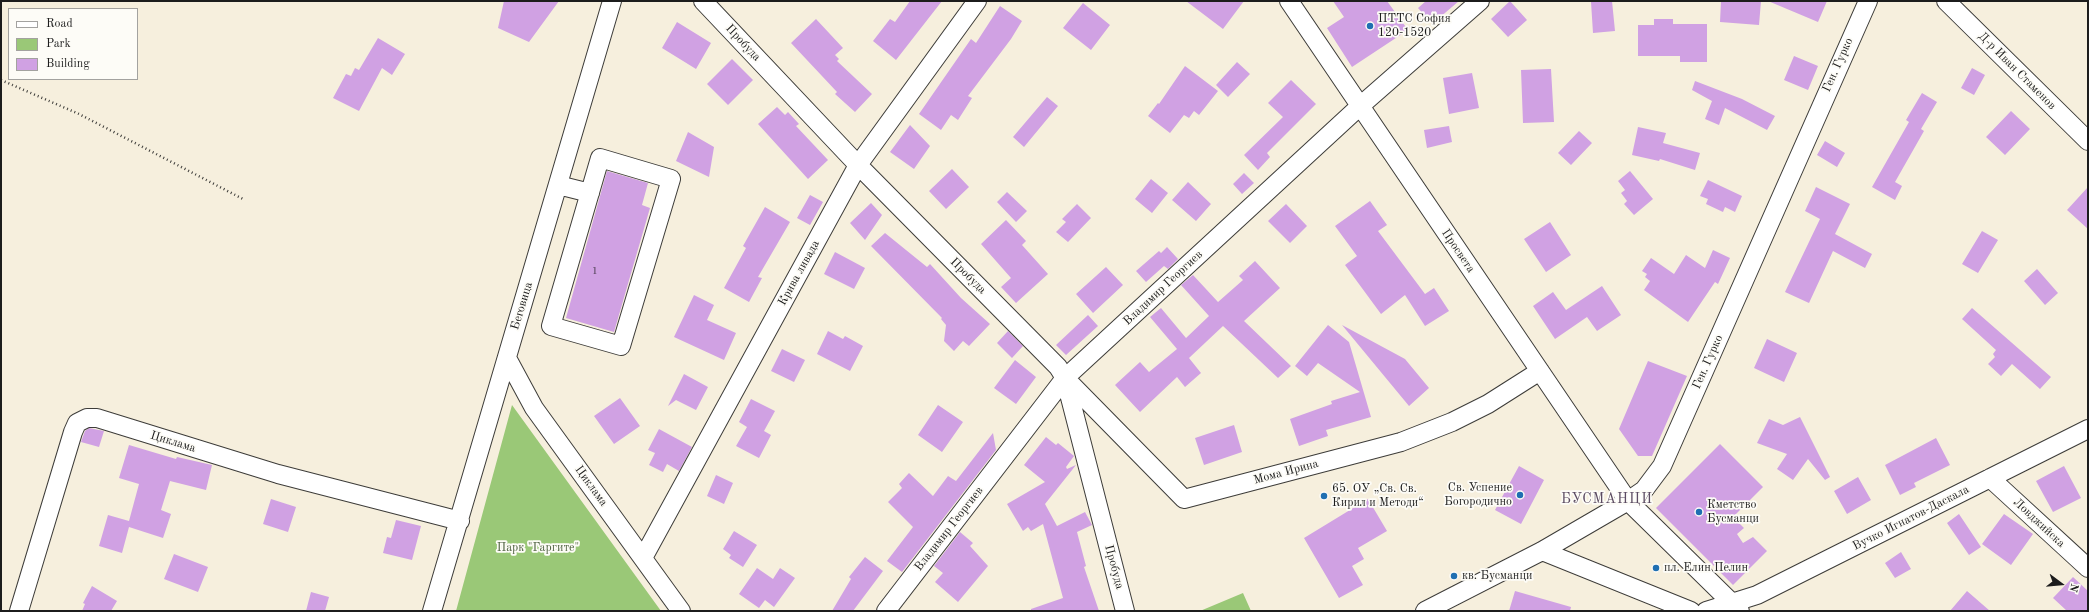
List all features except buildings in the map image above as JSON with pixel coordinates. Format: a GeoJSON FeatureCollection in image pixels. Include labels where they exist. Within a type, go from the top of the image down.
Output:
{"type":"FeatureCollection","features":[{"type":"Feature","properties":{"kind":"street","name":"Беговица"},"geometry":{"type":"LineString","coordinates":[[432,611],[460,521],[612,1]]}},
{"type":"Feature","properties":{"kind":"street","name":"Пробуда"},"geometry":{"type":"LineString","coordinates":[[703,1],[858,165],[1058,367],[1065,378],[1126,611]]}},
{"type":"Feature","properties":{"kind":"street","name":"Крива ливада"},"geometry":{"type":"LineString","coordinates":[[643,558],[858,165],[977,1]]}},
{"type":"Feature","properties":{"kind":"street","name":"Просвета"},"geometry":{"type":"LineString","coordinates":[[1289,1],[1359,107],[1628,501],[1736,608]]}},
{"type":"Feature","properties":{"kind":"street","name":"Владимир Георгиев"},"geometry":{"type":"LineString","coordinates":[[886,611],[1065,378],[1359,107],[1480,1]]}},
{"type":"Feature","properties":{"kind":"street","name":"Ген. Гурко"},"geometry":{"type":"LineString","coordinates":[[1425,611],[1542,551],[1628,501],[1644,490],[1662,466],[1868,1]]}},
{"type":"Feature","properties":{"kind":"street","name":"Д-р Иван Стаменов"},"geometry":{"type":"LineString","coordinates":[[1946,1],[2088,141]]}},
{"type":"Feature","properties":{"kind":"street"},"geometry":{"type":"LineString","coordinates":[[600,158],[671,178],[622,346],[551,326],[590,193],[600,158]]}},
{"type":"Feature","properties":{"kind":"street"},"geometry":{"type":"LineString","coordinates":[[558,185],[590,193]]}},
{"type":"Feature","properties":{"kind":"street","name":"Циклама"},"geometry":{"type":"LineString","coordinates":[[507,358],[534,408],[681,611]]}},
{"type":"Feature","properties":{"kind":"street","name":"Мома Ирина"},"geometry":{"type":"LineString","coordinates":[[1065,378],[1184,499],[1401,442],[1452,422],[1488,404],[1540,372]]}},
{"type":"Feature","properties":{"kind":"street","name":"Циклама"},"geometry":{"type":"LineString","coordinates":[[19,611],[73,432],[77,422],[87,418],[98,418],[278,474],[460,521]]}},
{"type":"Feature","properties":{"kind":"street","name":"Вучко Игнатов-Даскала"},"geometry":{"type":"LineString","coordinates":[[1706,611],[1736,608],[1757,595],[2088,429]]}},
{"type":"Feature","properties":{"kind":"street","name":"Ловджийска"},"geometry":{"type":"LineString","coordinates":[[1990,478],[2088,568]]}},
{"type":"Feature","properties":{"kind":"street"},"geometry":{"type":"LineString","coordinates":[[1542,551],[1691,611]]}},
{"type":"Feature","properties":{"kind":"path"},"geometry":{"type":"LineString","coordinates":[[1,80],[79,114],[244,199]]}},
{"type":"Feature","properties":{"kind":"green space","name":"Парк \"Гаргите\""},"geometry":{"type":"Polygon","coordinates":[[[512,405],[661,611],[456,611],[512,405]]]}},
{"type":"Feature","properties":{"kind":"green space"},"geometry":{"type":"Polygon","coordinates":[[[1243,593],[1251,611],[1200,611],[1243,593]]]}},
{"type":"Feature","properties":{"kind":"place","name":"ПТТС София 120-1520"},"geometry":{"type":"Point","coordinates":[1370,26]}},
{"type":"Feature","properties":{"kind":"place","name":"Св. Успение Богородично"},"geometry":{"type":"Point","coordinates":[1520,495]}},
{"type":"Feature","properties":{"kind":"place","name":"65. ОУ „Св. Св. Кирил и Методи“"},"geometry":{"type":"Point","coordinates":[1324,496]}},
{"type":"Feature","properties":{"kind":"place","name":"Кметство Бусманци"},"geometry":{"type":"Point","coordinates":[1699,512]}},
{"type":"Feature","properties":{"kind":"place","name":"пл. Елин Пелин"},"geometry":{"type":"Point","coordinates":[1656,568]}},
{"type":"Feature","properties":{"kind":"place","name":"кв. Бусманци"},"geometry":{"type":"Point","coordinates":[1454,576]}},
{"type":"Feature","properties":{"kind":"district","name":"БУСМАНЦИ"},"geometry":{"type":"Point","coordinates":[1607,499]}}]}
